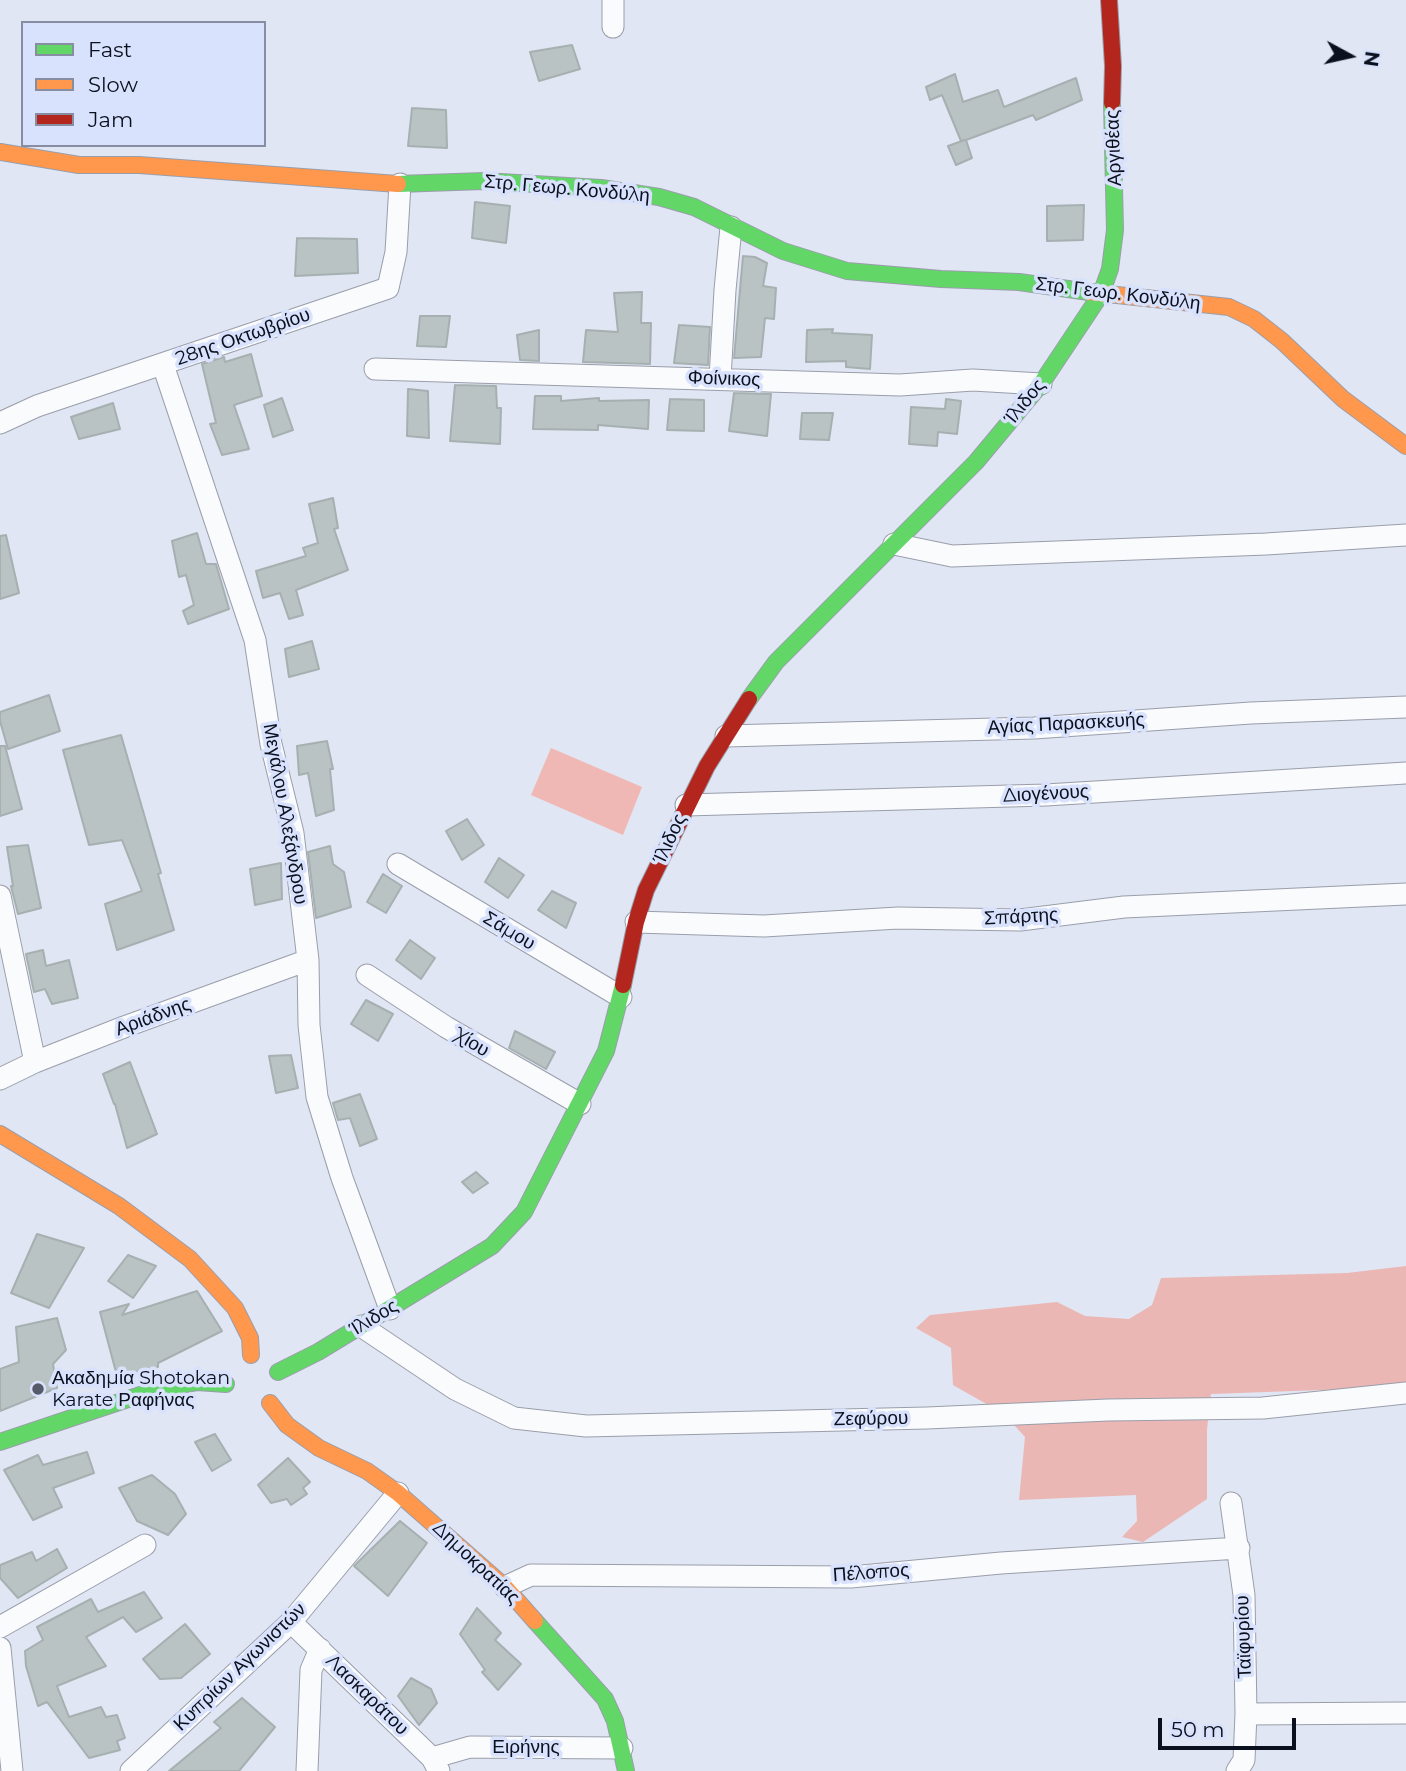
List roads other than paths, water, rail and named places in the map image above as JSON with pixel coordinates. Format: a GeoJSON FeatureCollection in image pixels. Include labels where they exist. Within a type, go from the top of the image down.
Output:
{"type":"FeatureCollection","features":[{"type":"Feature","properties":{"kind":"street"},"geometry":{"type":"LineString","coordinates":[[613,0],[613,27]]}},
{"type":"Feature","properties":{"kind":"street","name":"Αργιθέας"},"geometry":{"type":"LineString","coordinates":[[1101,294],[1110,269],[1115,230],[1113,66],[1109,0]]}},
{"type":"Feature","properties":{"kind":"street","name":"Στρ. Γεωρ. Κονδύλη"},"geometry":{"type":"LineString","coordinates":[[0,152],[79,165],[139,166],[400,184],[484,180],[601,188],[659,197],[694,207],[782,251],[848,271],[1018,282],[1101,294],[1229,307],[1254,319],[1282,341],[1343,399],[1406,446]]}},
{"type":"Feature","properties":{"kind":"street","name":"28ης Οκτωβρίου"},"geometry":{"type":"LineString","coordinates":[[0,423],[37,406],[388,288],[396,252],[400,184]]}},
{"type":"Feature","properties":{"kind":"street"},"geometry":{"type":"LineString","coordinates":[[720,379],[731,227]]}},
{"type":"Feature","properties":{"kind":"street","name":"Ίλιδος"},"geometry":{"type":"LineString","coordinates":[[278,1372],[318,1352],[492,1246],[524,1212],[606,1051],[646,890],[686,805],[753,692],[776,662],[976,462],[1041,384],[1101,294]]}},
{"type":"Feature","properties":{"kind":"street","name":"Μεγάλου Αλεξάνδρου"},"geometry":{"type":"LineString","coordinates":[[163,365],[255,640],[271,744],[293,833],[308,960],[309,1025],[317,1097],[342,1178],[390,1309]]}},
{"type":"Feature","properties":{"kind":"street","name":"Φοίνικος"},"geometry":{"type":"LineString","coordinates":[[375,369],[900,385],[973,380],[1041,384]]}},
{"type":"Feature","properties":{"kind":"street"},"geometry":{"type":"LineString","coordinates":[[894,544],[952,555],[1266,544],[1406,535]]}},
{"type":"Feature","properties":{"kind":"street","name":"Αγίας Παρασκευής"},"geometry":{"type":"LineString","coordinates":[[726,736],[1034,727],[1251,713],[1406,707]]}},
{"type":"Feature","properties":{"kind":"street","name":"Διογένους"},"geometry":{"type":"LineString","coordinates":[[686,805],[1046,795],[1406,773]]}},
{"type":"Feature","properties":{"kind":"street","name":"Σάμου"},"geometry":{"type":"LineString","coordinates":[[398,864],[621,997]]}},
{"type":"Feature","properties":{"kind":"street","name":"Σπάρτης"},"geometry":{"type":"LineString","coordinates":[[636,922],[764,926],[898,918],[1020,920],[1124,908],[1406,894]]}},
{"type":"Feature","properties":{"kind":"street"},"geometry":{"type":"LineString","coordinates":[[0,897],[35,1062]]}},
{"type":"Feature","properties":{"kind":"street","name":"Αριάδνης"},"geometry":{"type":"LineString","coordinates":[[0,1079],[35,1062],[308,960]]}},
{"type":"Feature","properties":{"kind":"street","name":"Χίου"},"geometry":{"type":"LineString","coordinates":[[367,975],[446,1027],[580,1104]]}},
{"type":"Feature","properties":{"kind":"street"},"geometry":{"type":"LineString","coordinates":[[0,1134],[120,1206],[190,1259],[216,1285],[235,1308],[250,1338],[235,1374]]}},
{"type":"Feature","properties":{"kind":"street","name":"Ζεφύρου"},"geometry":{"type":"LineString","coordinates":[[361,1326],[455,1389],[514,1418],[586,1426],[927,1418],[1108,1410],[1263,1408],[1406,1393]]}},
{"type":"Feature","properties":{"kind":"street"},"geometry":{"type":"LineString","coordinates":[[0,1442],[161,1388],[235,1374],[267,1359],[278,1372],[279,1389],[270,1403],[254,1409]]}},
{"type":"Feature","properties":{"kind":"street","name":"Δημοκρατίας"},"geometry":{"type":"LineString","coordinates":[[270,1403],[287,1425],[319,1448],[367,1471],[398,1493],[505,1587],[605,1699],[615,1721],[626,1771]]}},
{"type":"Feature","properties":{"kind":"street","name":"Κυπρίων Αγωνιστών"},"geometry":{"type":"LineString","coordinates":[[131,1771],[291,1622],[398,1493]]}},
{"type":"Feature","properties":{"kind":"street","name":"Ταϊφυρίου"},"geometry":{"type":"LineString","coordinates":[[1231,1503],[1244,1595],[1247,1714],[1244,1760],[1237,1771]]}},
{"type":"Feature","properties":{"kind":"street"},"geometry":{"type":"LineString","coordinates":[[0,1627],[145,1545]]}},
{"type":"Feature","properties":{"kind":"street","name":"Πέλοπος"},"geometry":{"type":"LineString","coordinates":[[505,1587],[531,1575],[851,1577],[1000,1563],[1239,1548]]}},
{"type":"Feature","properties":{"kind":"street","name":"Λασκαράτου"},"geometry":{"type":"LineString","coordinates":[[291,1622],[436,1765]]}},
{"type":"Feature","properties":{"kind":"street"},"geometry":{"type":"LineString","coordinates":[[0,1648],[12,1771]]}},
{"type":"Feature","properties":{"kind":"street"},"geometry":{"type":"LineString","coordinates":[[307,1771],[311,1670],[320,1649]]}},
{"type":"Feature","properties":{"kind":"street"},"geometry":{"type":"LineString","coordinates":[[1247,1714],[1406,1713]]}},
{"type":"Feature","properties":{"kind":"street","name":"Ειρήνης"},"geometry":{"type":"LineString","coordinates":[[436,1765],[470,1747],[622,1748]]}},
{"type":"Feature","properties":{"kind":"place","name":"Ακαδημία Shotokan Karate Ραφήνας"},"geometry":{"type":"Point","coordinates":[38,1389]}}]}
